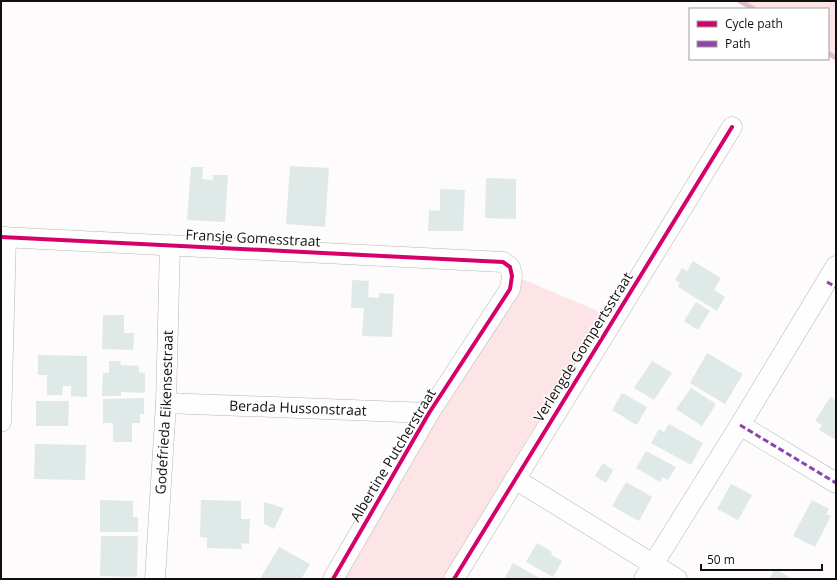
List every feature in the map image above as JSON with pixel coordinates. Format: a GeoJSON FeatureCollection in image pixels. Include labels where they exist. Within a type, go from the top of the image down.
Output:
{"type":"FeatureCollection","features":[{"type":"Feature","properties":{"kind":"street","name":"Verlengde Gompertsstraat"},"geometry":{"type":"LineString","coordinates":[[454,579],[732,127]]}},
{"type":"Feature","properties":{"kind":"street"},"geometry":{"type":"LineString","coordinates":[[1,422],[4,237]]}},
{"type":"Feature","properties":{"kind":"street","name":"Fransje Gomesstraat"},"geometry":{"type":"LineString","coordinates":[[4,237],[503,262]]}},
{"type":"Feature","properties":{"kind":"street","name":"Godefrieda Eikensestraat"},"geometry":{"type":"LineString","coordinates":[[155,579],[166,403],[170,245]]}},
{"type":"Feature","properties":{"kind":"street","name":"Albertine Putcherstraat"},"geometry":{"type":"LineString","coordinates":[[333,579],[429,413],[510,289],[512,276],[510,267],[503,262]]}},
{"type":"Feature","properties":{"kind":"street"},"geometry":{"type":"LineString","coordinates":[[648,571],[833,278]]}},
{"type":"Feature","properties":{"kind":"street","name":"Berada Hussonstraat"},"geometry":{"type":"LineString","coordinates":[[166,403],[429,413]]}},
{"type":"Feature","properties":{"kind":"street"},"geometry":{"type":"LineString","coordinates":[[740,425],[836,483]]}},
{"type":"Feature","properties":{"kind":"street"},"geometry":{"type":"LineString","coordinates":[[515,479],[648,571],[677,579]]}},
{"type":"Feature","properties":{"kind":"shaded area"},"geometry":{"type":"Polygon","coordinates":[[[740,1],[836,1],[836,58],[829,54],[829,8],[752,8],[740,1]]]}},
{"type":"Feature","properties":{"kind":"shaded area"},"geometry":{"type":"Polygon","coordinates":[[[522,279],[617,319],[457,579],[341,579],[522,279]]]}},
{"type":"Feature","properties":{"kind":"building"},"geometry":{"type":"Polygon","coordinates":[[[290,166],[329,168],[325,227],[286,224],[290,166]]]}},
{"type":"Feature","properties":{"kind":"building"},"geometry":{"type":"Polygon","coordinates":[[[191,167],[203,167],[202,179],[213,180],[213,175],[228,175],[225,222],[187,220],[191,167]]]}},
{"type":"Feature","properties":{"kind":"building"},"geometry":{"type":"Polygon","coordinates":[[[486,178],[516,179],[516,219],[485,218],[486,178]]]}},
{"type":"Feature","properties":{"kind":"building"},"geometry":{"type":"Polygon","coordinates":[[[440,189],[465,190],[463,231],[428,231],[429,210],[440,211],[440,189]]]}},
{"type":"Feature","properties":{"kind":"building"},"geometry":{"type":"Polygon","coordinates":[[[693,261],[721,278],[714,290],[725,297],[717,311],[678,287],[680,283],[675,280],[682,268],[687,271],[693,261]]]}},
{"type":"Feature","properties":{"kind":"building"},"geometry":{"type":"Polygon","coordinates":[[[352,280],[369,281],[368,297],[379,298],[379,293],[394,294],[392,337],[362,336],[364,308],[351,308],[352,280]]]}},
{"type":"Feature","properties":{"kind":"building"},"geometry":{"type":"Polygon","coordinates":[[[696,302],[710,311],[698,330],[684,321],[696,302]]]}},
{"type":"Feature","properties":{"kind":"building"},"geometry":{"type":"Polygon","coordinates":[[[103,315],[124,315],[124,333],[134,333],[133,350],[102,349],[103,315]]]}},
{"type":"Feature","properties":{"kind":"building"},"geometry":{"type":"Polygon","coordinates":[[[707,353],[743,374],[725,404],[690,383],[707,353]]]}},
{"type":"Feature","properties":{"kind":"building"},"geometry":{"type":"Polygon","coordinates":[[[38,355],[87,356],[87,397],[71,396],[71,386],[63,386],[62,395],[47,395],[47,375],[38,375],[38,355]]]}},
{"type":"Feature","properties":{"kind":"building"},"geometry":{"type":"Polygon","coordinates":[[[109,361],[121,361],[120,365],[139,366],[139,372],[145,373],[145,393],[121,392],[121,396],[102,396],[103,373],[109,373],[109,361]]]}},
{"type":"Feature","properties":{"kind":"building"},"geometry":{"type":"Polygon","coordinates":[[[652,361],[672,373],[654,400],[634,388],[652,361]]]}},
{"type":"Feature","properties":{"kind":"building"},"geometry":{"type":"Polygon","coordinates":[[[691,388],[716,404],[702,426],[676,409],[691,388]]]}},
{"type":"Feature","properties":{"kind":"building"},"geometry":{"type":"Polygon","coordinates":[[[622,393],[647,407],[637,425],[612,410],[622,393]]]}},
{"type":"Feature","properties":{"kind":"building"},"geometry":{"type":"Polygon","coordinates":[[[830,397],[836,401],[836,435],[834,439],[819,430],[822,425],[815,421],[830,397]]]}},
{"type":"Feature","properties":{"kind":"building"},"geometry":{"type":"Polygon","coordinates":[[[144,398],[144,414],[140,414],[140,423],[132,423],[132,442],[113,442],[113,423],[103,423],[103,399],[144,398]]]}},
{"type":"Feature","properties":{"kind":"building"},"geometry":{"type":"Polygon","coordinates":[[[36,401],[69,401],[68,426],[36,426],[36,401]]]}},
{"type":"Feature","properties":{"kind":"building"},"geometry":{"type":"Polygon","coordinates":[[[669,424],[703,443],[691,465],[651,443],[659,429],[664,432],[669,424]]]}},
{"type":"Feature","properties":{"kind":"building"},"geometry":{"type":"Polygon","coordinates":[[[35,444],[86,445],[85,480],[34,479],[35,444]]]}},
{"type":"Feature","properties":{"kind":"building"},"geometry":{"type":"Polygon","coordinates":[[[646,451],[676,467],[668,480],[663,477],[660,482],[636,468],[646,451]]]}},
{"type":"Feature","properties":{"kind":"building"},"geometry":{"type":"Polygon","coordinates":[[[603,463],[613,470],[606,483],[595,476],[603,463]]]}},
{"type":"Feature","properties":{"kind":"building"},"geometry":{"type":"Polygon","coordinates":[[[626,482],[652,497],[639,521],[612,506],[626,482]]]}},
{"type":"Feature","properties":{"kind":"building"},"geometry":{"type":"Polygon","coordinates":[[[731,484],[752,495],[738,520],[717,509],[731,484]]]}},
{"type":"Feature","properties":{"kind":"building"},"geometry":{"type":"Polygon","coordinates":[[[100,500],[133,501],[133,517],[138,517],[138,532],[100,532],[100,500]]]}},
{"type":"Feature","properties":{"kind":"building"},"geometry":{"type":"Polygon","coordinates":[[[201,500],[241,501],[241,519],[250,519],[249,544],[241,543],[242,549],[207,548],[207,538],[200,537],[201,500]]]}},
{"type":"Feature","properties":{"kind":"building"},"geometry":{"type":"Polygon","coordinates":[[[812,500],[829,509],[826,514],[831,516],[815,547],[793,536],[812,500]]]}},
{"type":"Feature","properties":{"kind":"building"},"geometry":{"type":"Polygon","coordinates":[[[264,502],[284,508],[274,529],[264,524],[264,502]]]}},
{"type":"Feature","properties":{"kind":"building"},"geometry":{"type":"Polygon","coordinates":[[[101,536],[138,536],[137,577],[100,576],[101,536]]]}},
{"type":"Feature","properties":{"kind":"building"},"geometry":{"type":"Polygon","coordinates":[[[537,543],[552,552],[551,555],[562,561],[553,577],[526,562],[537,543]]]}},
{"type":"Feature","properties":{"kind":"building"},"geometry":{"type":"Polygon","coordinates":[[[279,547],[310,564],[301,579],[260,579],[279,547]]]}},
{"type":"Feature","properties":{"kind":"building"},"geometry":{"type":"Polygon","coordinates":[[[513,563],[541,579],[504,579],[513,563]]]}},
{"type":"Feature","properties":{"kind":"building"},"geometry":{"type":"Polygon","coordinates":[[[775,569],[792,579],[769,579],[775,569]]]}},
{"type":"Feature","properties":{"kind":"waterway"},"geometry":{"type":"LineString","coordinates":[[740,1],[752,8]]}},
{"type":"Feature","properties":{"kind":"waterway"},"geometry":{"type":"LineString","coordinates":[[829,54],[836,58]]}},
{"type":"Feature","properties":{"kind":"marked path"},"geometry":{"type":"LineString","coordinates":[[827,282],[836,287]]}},
{"type":"Feature","properties":{"kind":"marked path"},"geometry":{"type":"LineString","coordinates":[[740,425],[836,483]]}},
{"type":"Feature","properties":{"kind":"cycle path"},"geometry":{"type":"LineString","coordinates":[[454,579],[732,127]]}},
{"type":"Feature","properties":{"kind":"cycle path"},"geometry":{"type":"LineString","coordinates":[[1,237],[503,262],[510,267],[512,276],[510,289],[429,413],[333,579]]}}]}
